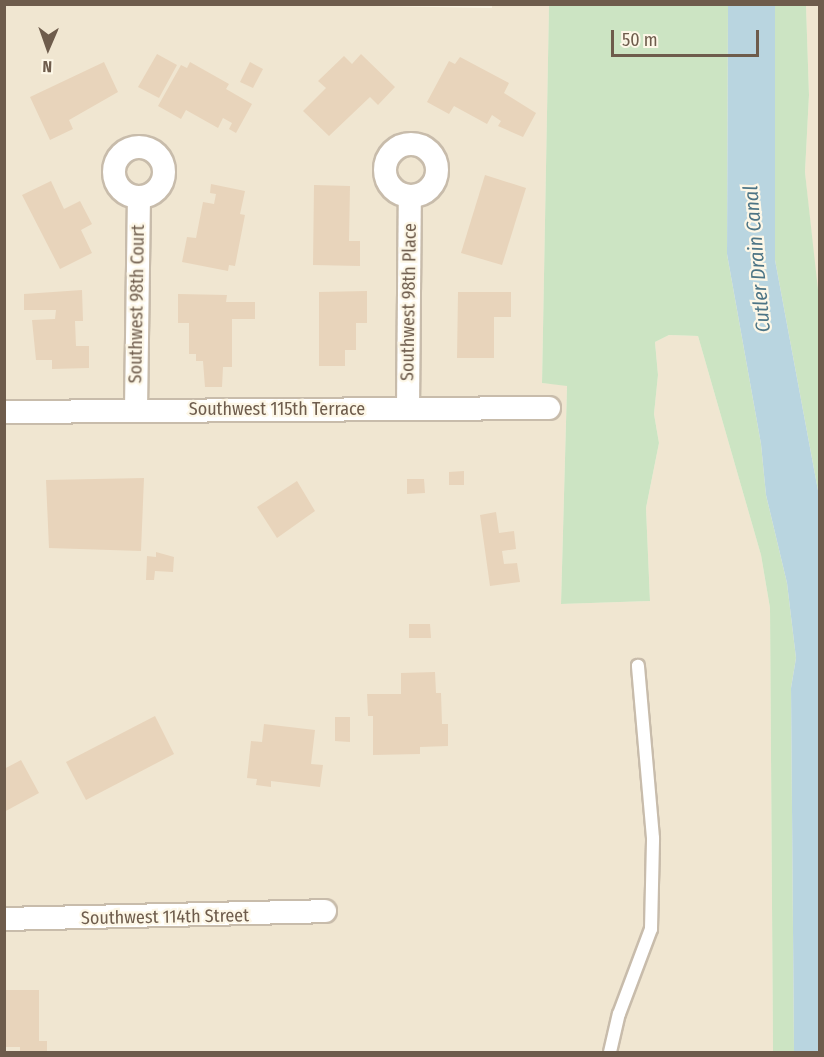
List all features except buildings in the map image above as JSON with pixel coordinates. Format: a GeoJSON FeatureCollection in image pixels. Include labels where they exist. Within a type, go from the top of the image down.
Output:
{"type":"FeatureCollection","features":[{"type":"Feature","properties":{"kind":"street","name":"Southwest 98th Place"},"geometry":{"type":"LineString","coordinates":[[408,408],[410,196]]}},
{"type":"Feature","properties":{"kind":"street","name":"Southwest 98th Court"},"geometry":{"type":"LineString","coordinates":[[136,410],[139,197]]}},
{"type":"Feature","properties":{"kind":"street","name":"Southwest 115th Terrace"},"geometry":{"type":"LineString","coordinates":[[4,412],[549,408]]}},
{"type":"Feature","properties":{"kind":"street","name":"Southwest 114th Street"},"geometry":{"type":"LineString","coordinates":[[4,919],[235,916],[325,910]]}},
{"type":"Feature","properties":{"kind":"lane"},"geometry":{"type":"LineString","coordinates":[[610,1053],[619,1014],[651,928],[653,838],[638,666]]}},
{"type":"Feature","properties":{"kind":"shaded area"},"geometry":{"type":"Polygon","coordinates":[[[250,4],[492,8],[492,5],[549,5],[542,383],[567,385],[561,604],[650,601],[646,508],[659,443],[654,414],[658,375],[655,342],[669,335],[698,336],[761,555],[770,608],[773,1052],[5,1052],[5,5],[250,4]]]}},
{"type":"Feature","properties":{"kind":"shaded area"},"geometry":{"type":"Polygon","coordinates":[[[806,5],[819,5],[819,308],[805,172],[809,95],[806,5]]]}},
{"type":"Feature","properties":{"kind":"green space"},"geometry":{"type":"Polygon","coordinates":[[[549,5],[728,5],[727,254],[761,444],[766,495],[787,583],[796,658],[791,688],[794,1052],[773,1052],[770,608],[761,555],[698,336],[669,335],[655,342],[658,375],[654,414],[659,443],[646,508],[650,601],[561,604],[567,386],[542,383],[549,5]]]}},
{"type":"Feature","properties":{"kind":"green space"},"geometry":{"type":"Polygon","coordinates":[[[775,5],[806,5],[809,95],[805,172],[820,308],[819,496],[775,260],[775,5]]]}},
{"type":"Feature","properties":{"kind":"water","name":"Cutler Drain Canal"},"geometry":{"type":"Polygon","coordinates":[[[728,5],[775,5],[775,260],[819,496],[819,1052],[794,1052],[791,688],[796,658],[787,583],[766,495],[761,444],[727,254],[728,5]]]}}]}
